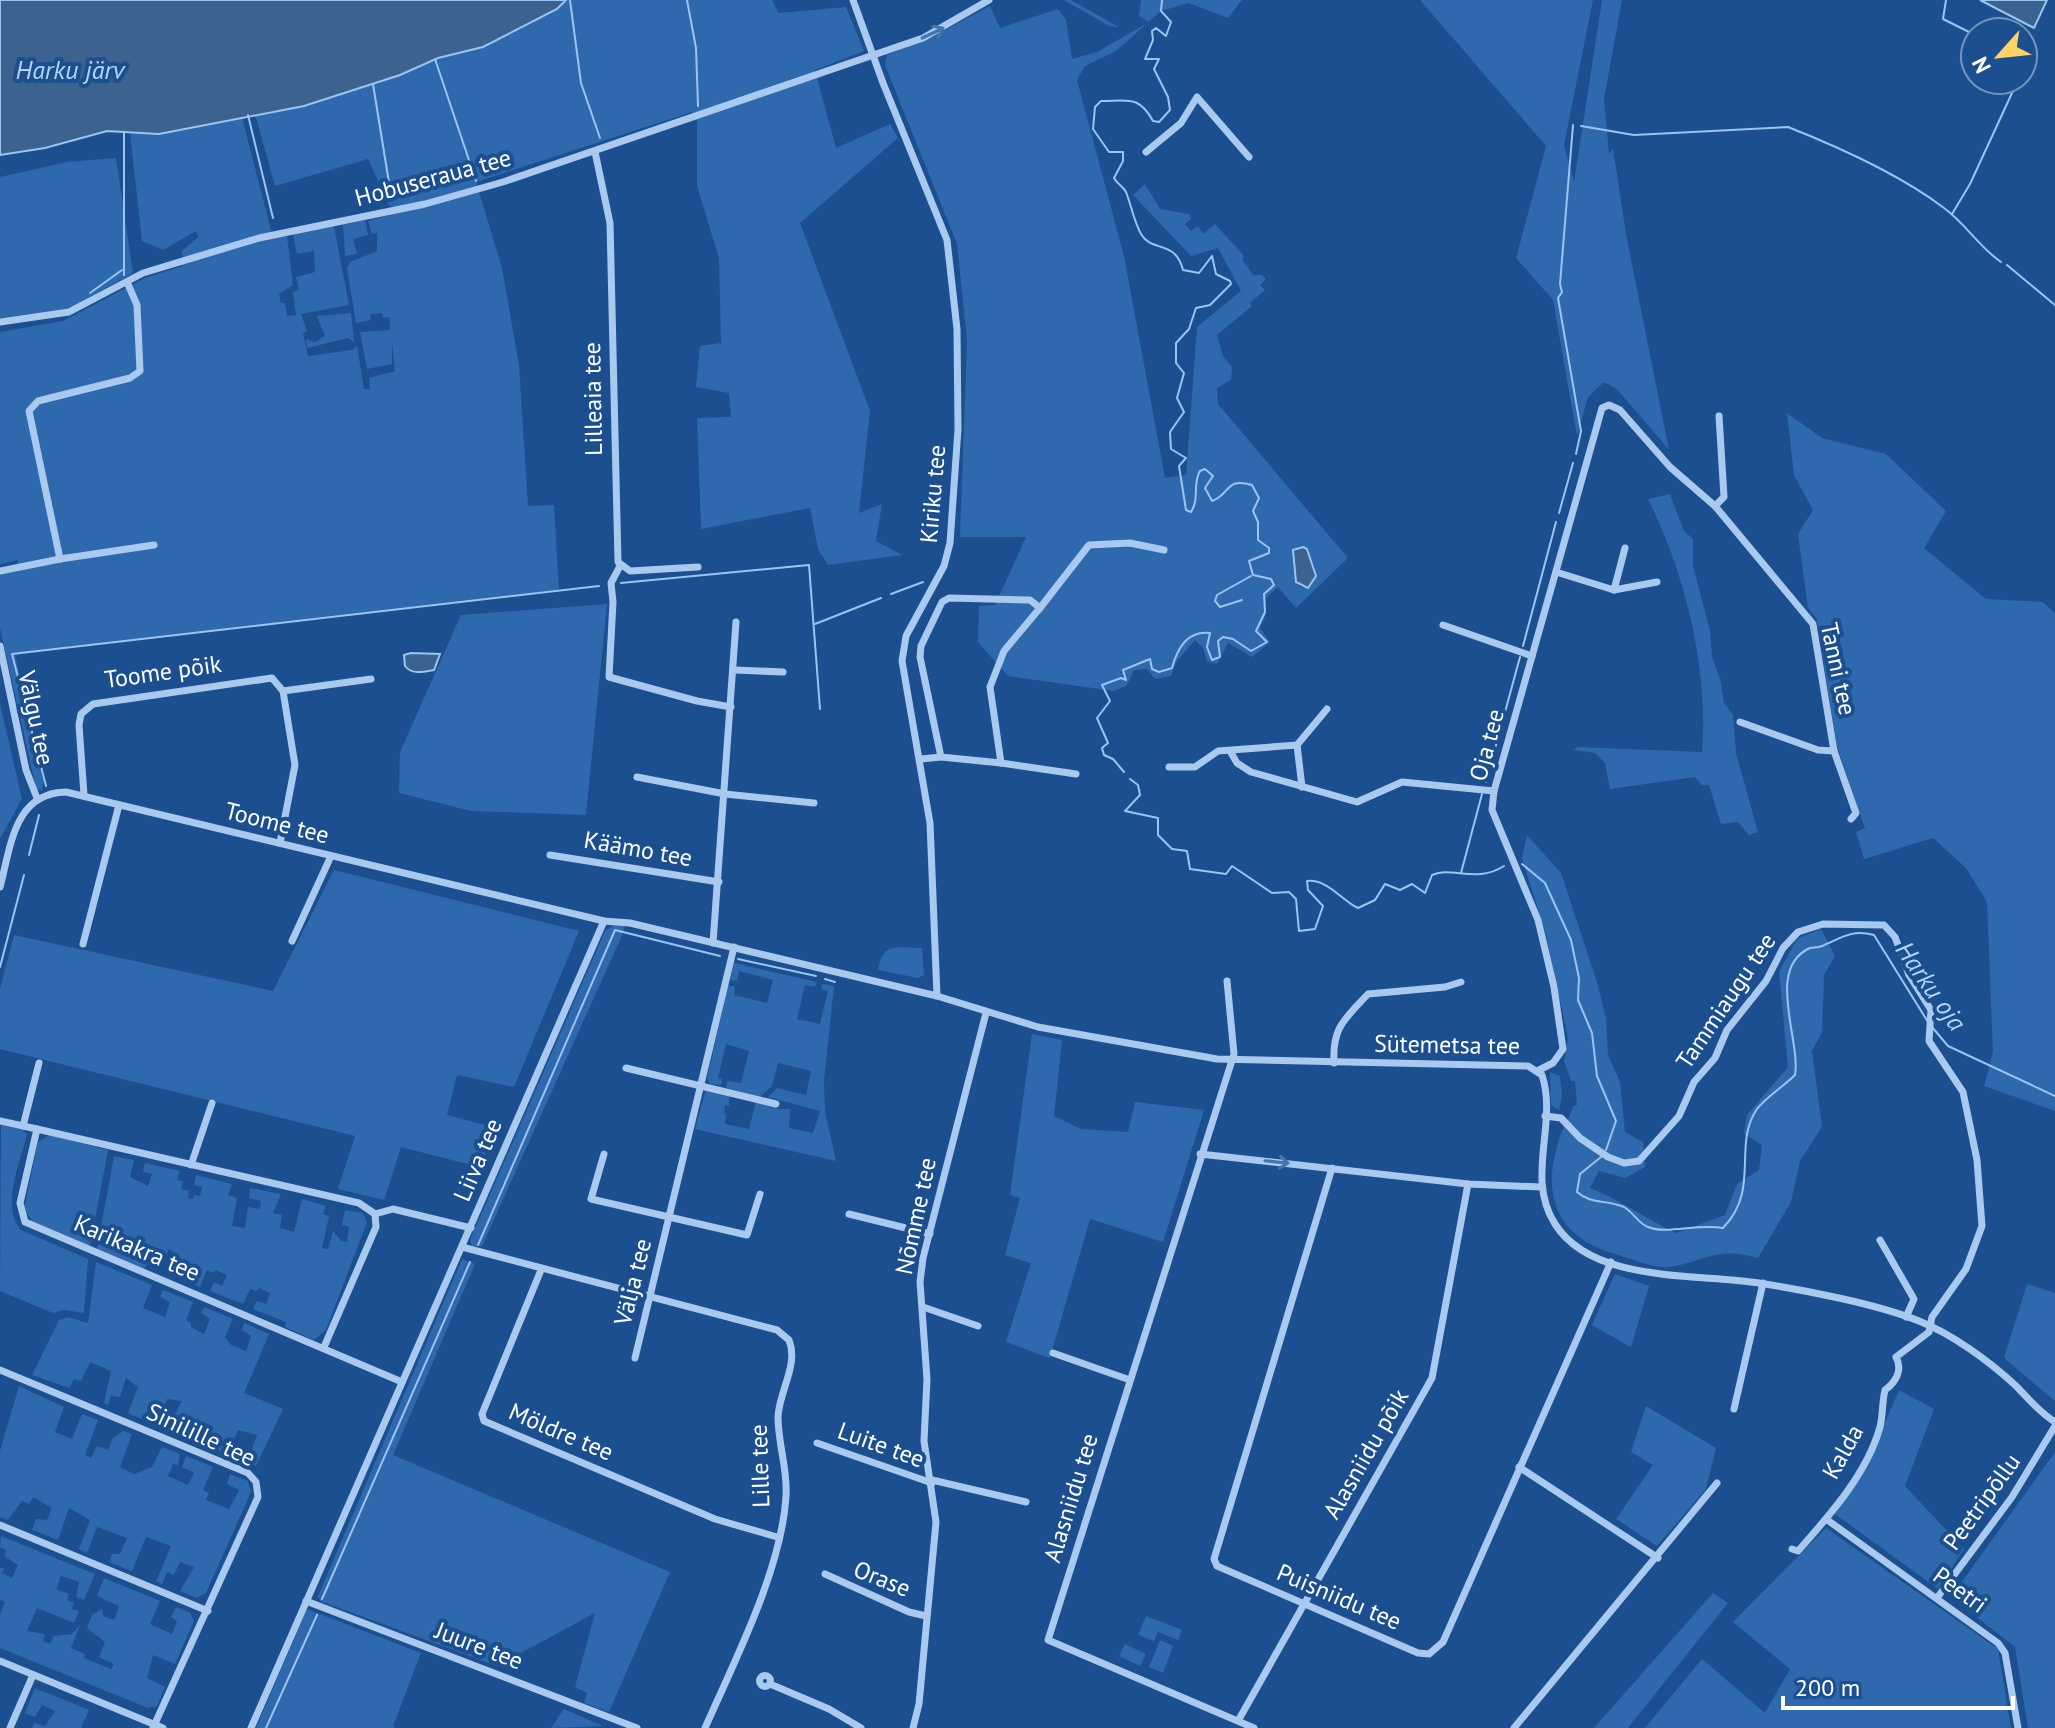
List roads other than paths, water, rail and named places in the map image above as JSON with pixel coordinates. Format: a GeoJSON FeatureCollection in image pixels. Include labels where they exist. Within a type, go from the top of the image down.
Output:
{"type":"FeatureCollection","features":[{"type":"Feature","properties":{"kind":"street","name":"Kiriku tee"},"geometry":{"type":"LineString","coordinates":[[853,0],[947,240],[957,329],[958,429],[950,543],[944,566],[903,649],[921,759],[935,885],[937,996]]}},
{"type":"Feature","properties":{"kind":"street","name":"Hobuseraua tee"},"geometry":{"type":"LineString","coordinates":[[0,322],[69,312],[143,273],[259,238],[425,204],[595,152],[936,31],[989,0]]}},
{"type":"Feature","properties":{"kind":"street"},"geometry":{"type":"LineString","coordinates":[[1146,152],[1181,123],[1197,97],[1249,157]]}},
{"type":"Feature","properties":{"kind":"street","name":"Lilleaia tee"},"geometry":{"type":"LineString","coordinates":[[595,152],[610,223],[620,566],[611,583],[613,602],[609,677],[731,707]]}},
{"type":"Feature","properties":{"kind":"street"},"geometry":{"type":"LineString","coordinates":[[60,559],[29,411],[38,401],[130,378],[140,371],[137,305],[127,282]]}},
{"type":"Feature","properties":{"kind":"street","name":"Tanni tee"},"geometry":{"type":"LineString","coordinates":[[1598,417],[1602,408],[1609,405],[1620,410],[1670,467],[1715,506],[1813,624],[1834,751],[1856,813],[1851,819]]}},
{"type":"Feature","properties":{"kind":"street"},"geometry":{"type":"LineString","coordinates":[[1715,506],[1724,497],[1719,416]]}},
{"type":"Feature","properties":{"kind":"street","name":"Oja tee"},"geometry":{"type":"LineString","coordinates":[[1539,1070],[1553,1063],[1563,1049],[1560,1022],[1538,920],[1495,823],[1494,791],[1598,417]]}},
{"type":"Feature","properties":{"kind":"street"},"geometry":{"type":"LineString","coordinates":[[1001,763],[990,687],[1004,651],[1089,545],[1130,543],[1164,550]]}},
{"type":"Feature","properties":{"kind":"street"},"geometry":{"type":"LineString","coordinates":[[0,571],[154,545]]}},
{"type":"Feature","properties":{"kind":"street"},"geometry":{"type":"LineString","coordinates":[[1614,590],[1625,548]]}},
{"type":"Feature","properties":{"kind":"street"},"geometry":{"type":"LineString","coordinates":[[620,566],[630,571],[698,567]]}},
{"type":"Feature","properties":{"kind":"street"},"geometry":{"type":"LineString","coordinates":[[1556,572],[1614,590],[1657,582]]}},
{"type":"Feature","properties":{"kind":"street"},"geometry":{"type":"LineString","coordinates":[[941,757],[920,657],[921,646],[942,602],[949,598],[1030,600],[1040,608]]}},
{"type":"Feature","properties":{"kind":"street","name":"Käämo tee"},"geometry":{"type":"LineString","coordinates":[[713,943],[735,670],[736,622]]}},
{"type":"Feature","properties":{"kind":"street"},"geometry":{"type":"LineString","coordinates":[[1443,625],[1532,656]]}},
{"type":"Feature","properties":{"kind":"street","name":"Välgu tee"},"geometry":{"type":"LineString","coordinates":[[0,646],[26,770],[37,798]]}},
{"type":"Feature","properties":{"kind":"street"},"geometry":{"type":"LineString","coordinates":[[735,670],[783,672]]}},
{"type":"Feature","properties":{"kind":"street","name":"Toome põik"},"geometry":{"type":"LineString","coordinates":[[84,795],[79,725],[81,714],[93,704],[266,678],[276,681],[283,691],[371,679]]}},
{"type":"Feature","properties":{"kind":"street"},"geometry":{"type":"LineString","coordinates":[[280,843],[295,774],[283,691]]}},
{"type":"Feature","properties":{"kind":"street"},"geometry":{"type":"LineString","coordinates":[[1169,767],[1195,767],[1218,751],[1297,745],[1327,709]]}},
{"type":"Feature","properties":{"kind":"street"},"geometry":{"type":"LineString","coordinates":[[1740,722],[1818,750],[1834,751]]}},
{"type":"Feature","properties":{"kind":"street"},"geometry":{"type":"LineString","coordinates":[[1297,745],[1302,787]]}},
{"type":"Feature","properties":{"kind":"street"},"geometry":{"type":"LineString","coordinates":[[1230,751],[1237,763],[1251,772],[1357,802],[1402,782],[1494,791]]}},
{"type":"Feature","properties":{"kind":"street"},"geometry":{"type":"LineString","coordinates":[[921,759],[941,757],[1076,774]]}},
{"type":"Feature","properties":{"kind":"street"},"geometry":{"type":"LineString","coordinates":[[637,777],[725,794],[814,803]]}},
{"type":"Feature","properties":{"kind":"street","name":"Toome tee"},"geometry":{"type":"LineString","coordinates":[[37,798],[51,792],[84,795],[604,921]]}},
{"type":"Feature","properties":{"kind":"street"},"geometry":{"type":"LineString","coordinates":[[0,887],[17,822],[37,798]]}},
{"type":"Feature","properties":{"kind":"street"},"geometry":{"type":"LineString","coordinates":[[83,944],[119,805]]}},
{"type":"Feature","properties":{"kind":"street","name":"Käämo tee"},"geometry":{"type":"LineString","coordinates":[[550,855],[719,882]]}},
{"type":"Feature","properties":{"kind":"street"},"geometry":{"type":"LineString","coordinates":[[292,941],[331,856]]}},
{"type":"Feature","properties":{"kind":"street"},"geometry":{"type":"LineString","coordinates":[[604,921],[630,923],[937,996]]}},
{"type":"Feature","properties":{"kind":"street","name":"Liiva tee"},"geometry":{"type":"LineString","coordinates":[[251,1728],[604,921]]}},
{"type":"Feature","properties":{"kind":"street","name":"Tammiaugu tee"},"geometry":{"type":"LineString","coordinates":[[1545,1116],[1561,1118],[1580,1138],[1608,1157],[1624,1163],[1639,1161],[1679,1116],[1694,1082],[1715,1058],[1727,1030],[1766,981],[1783,948],[1798,932],[1823,924],[1889,927],[1909,975],[1931,1010],[1929,1041],[1963,1092],[1977,1160],[1982,1226],[1966,1269],[1932,1317],[1930,1326]]}},
{"type":"Feature","properties":{"kind":"street","name":"Välja tee"},"geometry":{"type":"LineString","coordinates":[[635,1358],[703,1086],[734,947]]}},
{"type":"Feature","properties":{"kind":"street","name":"Alasniidu tee"},"geometry":{"type":"LineString","coordinates":[[1227,981],[1234,1054],[1048,1640],[1254,1728]]}},
{"type":"Feature","properties":{"kind":"street"},"geometry":{"type":"LineString","coordinates":[[1334,1063],[1336,1030],[1368,994],[1445,987],[1461,982]]}},
{"type":"Feature","properties":{"kind":"street","name":"Sütemetsa tee"},"geometry":{"type":"LineString","coordinates":[[937,996],[986,1013],[1053,1030],[1230,1061],[1528,1066],[1539,1070],[1546,1092],[1541,1187],[1547,1209],[1559,1230],[1582,1250],[1611,1262],[1661,1275],[1763,1283],[1906,1317],[1930,1326],[1996,1369],[2055,1424]]}},
{"type":"Feature","properties":{"kind":"street","name":"Nõmme tee"},"geometry":{"type":"LineString","coordinates":[[913,1728],[919,1704],[936,1522],[924,1441],[927,1379],[920,1282],[966,1082],[986,1013]]}},
{"type":"Feature","properties":{"kind":"street"},"geometry":{"type":"LineString","coordinates":[[23,1126],[39,1063]]}},
{"type":"Feature","properties":{"kind":"street"},"geometry":{"type":"LineString","coordinates":[[626,1068],[776,1104]]}},
{"type":"Feature","properties":{"kind":"street"},"geometry":{"type":"LineString","coordinates":[[191,1165],[212,1103]]}},
{"type":"Feature","properties":{"kind":"street"},"geometry":{"type":"LineString","coordinates":[[0,1121],[359,1203],[375,1214]]}},
{"type":"Feature","properties":{"kind":"street","name":"Karikakra tee"},"geometry":{"type":"LineString","coordinates":[[37,1129],[20,1203],[25,1222],[402,1382]]}},
{"type":"Feature","properties":{"kind":"street","name":"Välja tee"},"geometry":{"type":"LineString","coordinates":[[604,1154],[591,1199],[747,1235],[760,1194]]}},
{"type":"Feature","properties":{"kind":"street"},"geometry":{"type":"LineString","coordinates":[[1200,1154],[1468,1184],[1541,1187]]}},
{"type":"Feature","properties":{"kind":"street","name":"Puisniidu tee"},"geometry":{"type":"LineString","coordinates":[[1332,1168],[1215,1549],[1217,1566],[1418,1653],[1436,1650],[1443,1642],[1611,1262]]}},
{"type":"Feature","properties":{"kind":"street","name":"Alasniidu põik"},"geometry":{"type":"LineString","coordinates":[[1238,1721],[1432,1378],[1468,1184]]}},
{"type":"Feature","properties":{"kind":"street"},"geometry":{"type":"LineString","coordinates":[[375,1214],[393,1209],[471,1228]]}},
{"type":"Feature","properties":{"kind":"street"},"geometry":{"type":"LineString","coordinates":[[324,1347],[376,1227],[375,1214]]}},
{"type":"Feature","properties":{"kind":"street"},"geometry":{"type":"LineString","coordinates":[[849,1214],[930,1234]]}},
{"type":"Feature","properties":{"kind":"street"},"geometry":{"type":"LineString","coordinates":[[1880,1240],[1914,1299],[1906,1317]]}},
{"type":"Feature","properties":{"kind":"street","name":"Lille tee"},"geometry":{"type":"LineString","coordinates":[[462,1247],[777,1330],[789,1340],[793,1358],[783,1387],[778,1416],[786,1495],[777,1537],[755,1615],[705,1728]]}},
{"type":"Feature","properties":{"kind":"street","name":"Möldre tee"},"geometry":{"type":"LineString","coordinates":[[541,1270],[482,1414],[484,1421],[715,1519],[777,1537]]}},
{"type":"Feature","properties":{"kind":"street"},"geometry":{"type":"LineString","coordinates":[[1734,1409],[1763,1283]]}},
{"type":"Feature","properties":{"kind":"street"},"geometry":{"type":"LineString","coordinates":[[923,1307],[978,1326]]}},
{"type":"Feature","properties":{"kind":"street","name":"Kalda"},"geometry":{"type":"LineString","coordinates":[[1792,1549],[1798,1551],[1826,1519],[1866,1459],[1880,1427],[1885,1390],[1895,1383],[1899,1368],[1896,1357],[1922,1339],[1930,1326]]}},
{"type":"Feature","properties":{"kind":"street"},"geometry":{"type":"LineString","coordinates":[[1053,1353],[1130,1380]]}},
{"type":"Feature","properties":{"kind":"street","name":"Sinilille tee"},"geometry":{"type":"LineString","coordinates":[[0,1370],[252,1477],[258,1497],[157,1727]]}},
{"type":"Feature","properties":{"kind":"street","name":"Peetripõllu"},"geometry":{"type":"LineString","coordinates":[[1937,1598],[2034,1465],[2055,1424]]}},
{"type":"Feature","properties":{"kind":"street","name":"Luite tee"},"geometry":{"type":"LineString","coordinates":[[817,1443],[932,1481]]}},
{"type":"Feature","properties":{"kind":"street"},"geometry":{"type":"LineString","coordinates":[[1519,1467],[1658,1558]]}},
{"type":"Feature","properties":{"kind":"street"},"geometry":{"type":"LineString","coordinates":[[932,1481],[1026,1502]]}},
{"type":"Feature","properties":{"kind":"street"},"geometry":{"type":"LineString","coordinates":[[1514,1728],[1658,1558],[1717,1483]]}},
{"type":"Feature","properties":{"kind":"street","name":"Peetri"},"geometry":{"type":"LineString","coordinates":[[1826,1519],[1998,1643],[2005,1653],[2018,1728]]}},
{"type":"Feature","properties":{"kind":"street"},"geometry":{"type":"LineString","coordinates":[[0,1525],[208,1611]]}},
{"type":"Feature","properties":{"kind":"street","name":"Orase"},"geometry":{"type":"LineString","coordinates":[[825,1574],[909,1612],[926,1616]]}},
{"type":"Feature","properties":{"kind":"street","name":"Juure tee"},"geometry":{"type":"LineString","coordinates":[[306,1601],[637,1728]]}},
{"type":"Feature","properties":{"kind":"street"},"geometry":{"type":"LineString","coordinates":[[0,1661],[157,1727]]}},
{"type":"Feature","properties":{"kind":"street"},"geometry":{"type":"LineString","coordinates":[[10,1728],[33,1675]]}},
{"type":"Feature","properties":{"kind":"street"},"geometry":{"type":"LineString","coordinates":[[770,1684],[829,1709],[861,1728]]}},
{"type":"Feature","properties":{"kind":"water","name":"Harku järv"},"geometry":{"type":"Polygon","coordinates":[[[0,0],[566,0],[557,9],[483,47],[438,58],[400,75],[304,106],[159,134],[107,131],[45,148],[0,155],[0,0]]]}},
{"type":"Feature","properties":{"kind":"water"},"geometry":{"type":"Polygon","coordinates":[[[1980,0],[2047,0],[2039,17],[2011,16],[1980,0]]]}},
{"type":"Feature","properties":{"kind":"water"},"geometry":{"type":"Polygon","coordinates":[[[1307,549],[1316,576],[1308,588],[1296,582],[1293,550],[1307,549]]]}},
{"type":"Feature","properties":{"kind":"water"},"geometry":{"type":"Polygon","coordinates":[[[440,654],[434,670],[418,672],[405,666],[404,655],[440,654]]]}},
{"type":"Feature","properties":{"kind":"waterway"},"geometry":{"type":"LineString","coordinates":[[570,0],[581,83],[600,138]]}},
{"type":"Feature","properties":{"kind":"waterway"},"geometry":{"type":"LineString","coordinates":[[687,0],[696,48],[698,106]]}},
{"type":"Feature","properties":{"kind":"waterway","name":"Harku oja"},"geometry":{"type":"LineString","coordinates":[[1124,772],[1113,759],[1104,755],[1102,748],[1108,743],[1097,718],[1110,701],[1102,685],[1121,678],[1126,680],[1123,670],[1150,659],[1152,669],[1159,672],[1172,668],[1184,642],[1202,633],[1210,633],[1207,647],[1212,660],[1220,657],[1218,641],[1223,637],[1233,639],[1251,651],[1267,642],[1256,631],[1265,612],[1264,594],[1274,585],[1271,579],[1253,575],[1249,561],[1269,553],[1269,548],[1258,540],[1258,522],[1253,511],[1259,498],[1252,485],[1237,483],[1212,501],[1205,488],[1213,476],[1205,469],[1200,471],[1196,481],[1194,507],[1191,512],[1186,510],[1179,466],[1186,458],[1171,449],[1170,432],[1184,412],[1177,398],[1184,373],[1176,363],[1176,343],[1189,329],[1196,308],[1210,305],[1231,284],[1230,281],[1216,274],[1212,256],[1199,273],[1183,270],[1175,254],[1146,240],[1126,192],[1114,178],[1123,161],[1123,152],[1109,152],[1093,129],[1095,107],[1101,101],[1138,103],[1153,121],[1159,122],[1170,110],[1168,97],[1154,69],[1159,59],[1145,59],[1153,40],[1152,31],[1156,28],[1166,36],[1171,22],[1161,11],[1162,0]]}},
{"type":"Feature","properties":{"kind":"waterway"},"geometry":{"type":"LineString","coordinates":[[1946,0],[1943,19],[1959,27]]}},
{"type":"Feature","properties":{"kind":"waterway"},"geometry":{"type":"LineString","coordinates":[[435,59],[476,181]]}},
{"type":"Feature","properties":{"kind":"waterway"},"geometry":{"type":"LineString","coordinates":[[373,84],[390,189]]}},
{"type":"Feature","properties":{"kind":"waterway"},"geometry":{"type":"LineString","coordinates":[[1952,214],[1970,184],[2011,96]]}},
{"type":"Feature","properties":{"kind":"waterway"},"geometry":{"type":"LineString","coordinates":[[248,115],[273,218]]}},
{"type":"Feature","properties":{"kind":"waterway"},"geometry":{"type":"LineString","coordinates":[[1573,125],[1560,284],[1562,292],[1558,298],[1581,431],[1576,454]]}},
{"type":"Feature","properties":{"kind":"waterway"},"geometry":{"type":"LineString","coordinates":[[1581,126],[1634,135],[1788,127],[1868,163],[1927,196],[1952,215],[2001,262]]}},
{"type":"Feature","properties":{"kind":"waterway"},"geometry":{"type":"LineString","coordinates":[[124,132],[124,275]]}},
{"type":"Feature","properties":{"kind":"waterway"},"geometry":{"type":"LineString","coordinates":[[2007,265],[2055,305]]}},
{"type":"Feature","properties":{"kind":"waterway"},"geometry":{"type":"LineString","coordinates":[[90,293],[122,270]]}},
{"type":"Feature","properties":{"kind":"waterway"},"geometry":{"type":"LineString","coordinates":[[1559,513],[1573,463]]}},
{"type":"Feature","properties":{"kind":"waterway"},"geometry":{"type":"LineString","coordinates":[[1523,646],[1556,522]]}},
{"type":"Feature","properties":{"kind":"waterway"},"geometry":{"type":"LineString","coordinates":[[621,583],[809,565],[820,709]]}},
{"type":"Feature","properties":{"kind":"waterway","name":"Harku oja"},"geometry":{"type":"LineString","coordinates":[[1242,600],[1220,607],[1215,601],[1217,595],[1251,576]]}},
{"type":"Feature","properties":{"kind":"waterway"},"geometry":{"type":"LineString","coordinates":[[891,594],[923,582]]}},
{"type":"Feature","properties":{"kind":"waterway"},"geometry":{"type":"LineString","coordinates":[[46,786],[12,654],[599,586]]}},
{"type":"Feature","properties":{"kind":"waterway"},"geometry":{"type":"LineString","coordinates":[[815,624],[881,598]]}},
{"type":"Feature","properties":{"kind":"waterway"},"geometry":{"type":"LineString","coordinates":[[1486,782],[1520,657]]}},
{"type":"Feature","properties":{"kind":"waterway","name":"Harku oja"},"geometry":{"type":"LineString","coordinates":[[1130,779],[1138,785],[1140,795],[1125,811],[1158,818],[1158,835],[1172,849],[1187,851],[1190,869],[1226,874],[1232,866],[1272,893],[1289,892],[1296,899],[1299,931],[1315,929],[1323,906],[1308,890],[1307,881],[1321,883],[1358,908],[1375,900],[1385,884],[1400,890],[1412,884],[1425,893],[1432,875],[1448,872],[1484,874],[1504,866]]}},
{"type":"Feature","properties":{"kind":"waterway"},"geometry":{"type":"LineString","coordinates":[[1461,873],[1482,794]]}},
{"type":"Feature","properties":{"kind":"waterway"},"geometry":{"type":"LineString","coordinates":[[29,855],[39,815]]}},
{"type":"Feature","properties":{"kind":"waterway","name":"Harku oja"},"geometry":{"type":"LineString","coordinates":[[1522,864],[1545,883],[1571,940],[1579,978],[1578,1000],[1592,1033],[1597,1076],[1616,1121],[1606,1150]]}},
{"type":"Feature","properties":{"kind":"waterway"},"geometry":{"type":"LineString","coordinates":[[0,967],[24,875]]}},
{"type":"Feature","properties":{"kind":"waterway"},"geometry":{"type":"LineString","coordinates":[[478,1245],[615,930],[720,956]]}},
{"type":"Feature","properties":{"kind":"waterway","name":"Harku oja"},"geometry":{"type":"LineString","coordinates":[[1601,1157],[1580,1174],[1577,1192],[1582,1196],[1624,1207],[1644,1225],[1656,1229],[1723,1228],[1741,1198],[1750,1123],[1757,1109],[1795,1075],[1787,988],[1790,971],[1797,958],[1810,948],[1853,934],[1874,935],[1928,1022]]}},
{"type":"Feature","properties":{"kind":"waterway"},"geometry":{"type":"LineString","coordinates":[[738,959],[816,976]]}},
{"type":"Feature","properties":{"kind":"waterway"},"geometry":{"type":"LineString","coordinates":[[825,979],[835,982]]}},
{"type":"Feature","properties":{"kind":"waterway","name":"Harku oja"},"geometry":{"type":"LineString","coordinates":[[1932,1027],[1948,1046],[2055,1096]]}},
{"type":"Feature","properties":{"kind":"waterway"},"geometry":{"type":"LineString","coordinates":[[322,1599],[470,1262]]}},
{"type":"Feature","properties":{"kind":"waterway"},"geometry":{"type":"LineString","coordinates":[[266,1728],[317,1615]]}}]}
